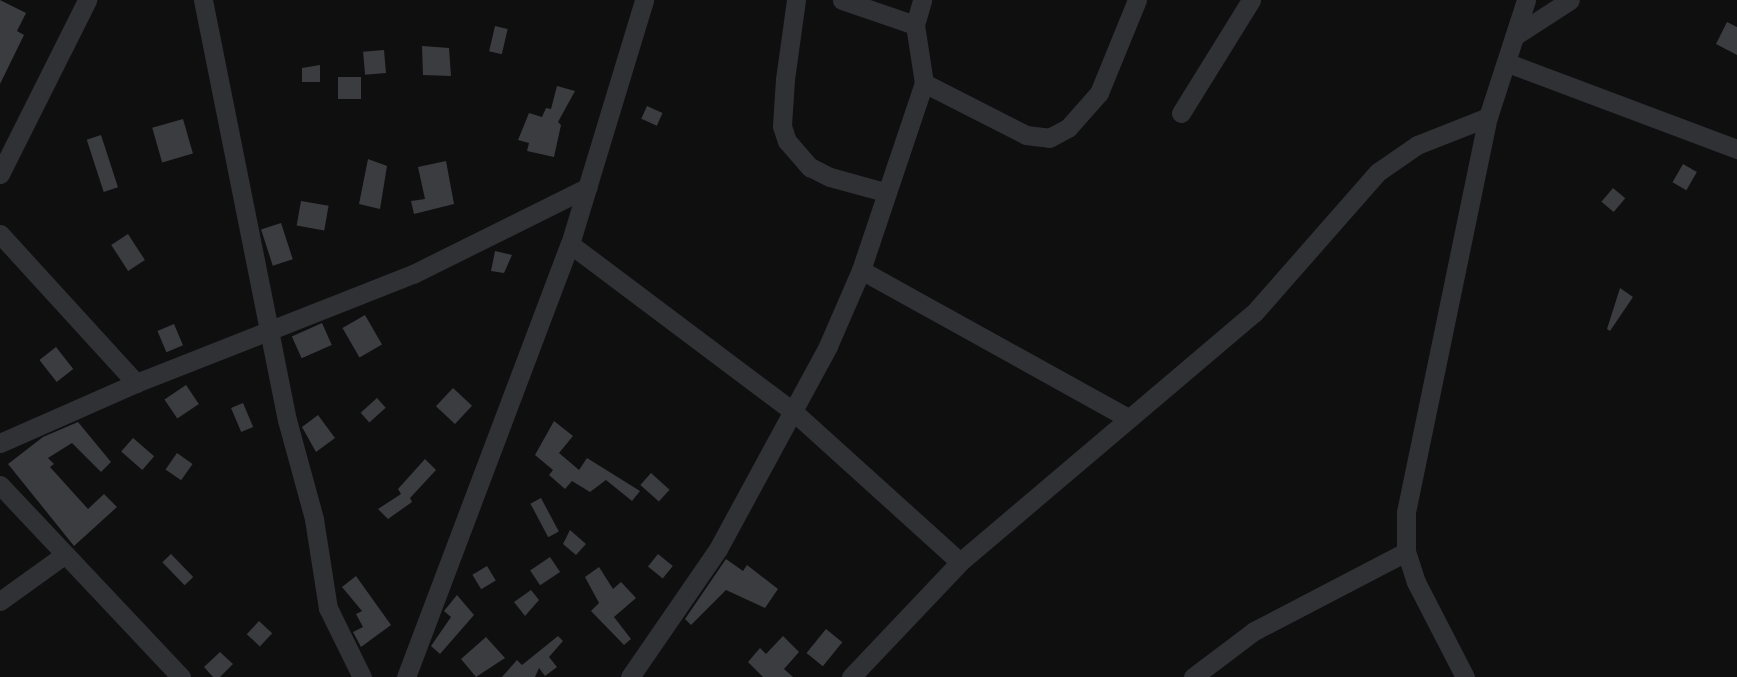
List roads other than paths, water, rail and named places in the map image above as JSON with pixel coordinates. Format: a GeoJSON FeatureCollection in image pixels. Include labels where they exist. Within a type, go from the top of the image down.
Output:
{"type":"FeatureCollection","features":[{"type":"Feature","properties":{"kind":"street"},"geometry":{"type":"LineString","coordinates":[[0,174],[86,0]]}},
{"type":"Feature","properties":{"kind":"street"},"geometry":{"type":"LineString","coordinates":[[203,0],[269,332],[314,519],[328,608],[362,677]]}},
{"type":"Feature","properties":{"kind":"street"},"geometry":{"type":"LineString","coordinates":[[406,677],[570,244],[644,0]]}},
{"type":"Feature","properties":{"kind":"street"},"geometry":{"type":"LineString","coordinates":[[796,0],[785,79],[782,126],[787,141],[810,167],[830,177],[885,192]]}},
{"type":"Feature","properties":{"kind":"street"},"geometry":{"type":"LineString","coordinates":[[842,0],[915,25]]}},
{"type":"Feature","properties":{"kind":"street"},"geometry":{"type":"LineString","coordinates":[[630,677],[718,549],[795,413],[861,270],[885,192],[924,83],[915,25],[922,0]]}},
{"type":"Feature","properties":{"kind":"street"},"geometry":{"type":"LineString","coordinates":[[924,83],[1026,135],[1049,138],[1068,128],[1099,93],[1137,0]]}},
{"type":"Feature","properties":{"kind":"street"},"geometry":{"type":"LineString","coordinates":[[1181,113],[1251,0]]}},
{"type":"Feature","properties":{"kind":"street"},"geometry":{"type":"LineString","coordinates":[[1465,677],[1428,611],[1406,552],[1406,512],[1488,117],[1508,63],[1526,0]]}},
{"type":"Feature","properties":{"kind":"street"},"geometry":{"type":"LineString","coordinates":[[1516,35],[1570,0]]}},
{"type":"Feature","properties":{"kind":"street"},"geometry":{"type":"LineString","coordinates":[[1508,63],[1737,149]]}},
{"type":"Feature","properties":{"kind":"street"},"geometry":{"type":"LineString","coordinates":[[851,677],[960,562],[1128,418],[1204,360],[1255,313],[1378,172],[1417,145],[1488,117]]}},
{"type":"Feature","properties":{"kind":"street"},"geometry":{"type":"LineString","coordinates":[[0,443],[136,383],[413,274],[588,187]]}},
{"type":"Feature","properties":{"kind":"street"},"geometry":{"type":"LineString","coordinates":[[0,234],[136,383]]}},
{"type":"Feature","properties":{"kind":"street"},"geometry":{"type":"LineString","coordinates":[[570,244],[795,413],[960,562]]}},
{"type":"Feature","properties":{"kind":"street"},"geometry":{"type":"LineString","coordinates":[[861,270],[1128,418]]}},
{"type":"Feature","properties":{"kind":"street"},"geometry":{"type":"LineString","coordinates":[[0,485],[181,677]]}},
{"type":"Feature","properties":{"kind":"street"},"geometry":{"type":"LineString","coordinates":[[1193,677],[1254,631],[1406,552]]}},
{"type":"Feature","properties":{"kind":"street"},"geometry":{"type":"LineString","coordinates":[[0,601],[64,555]]}}]}
